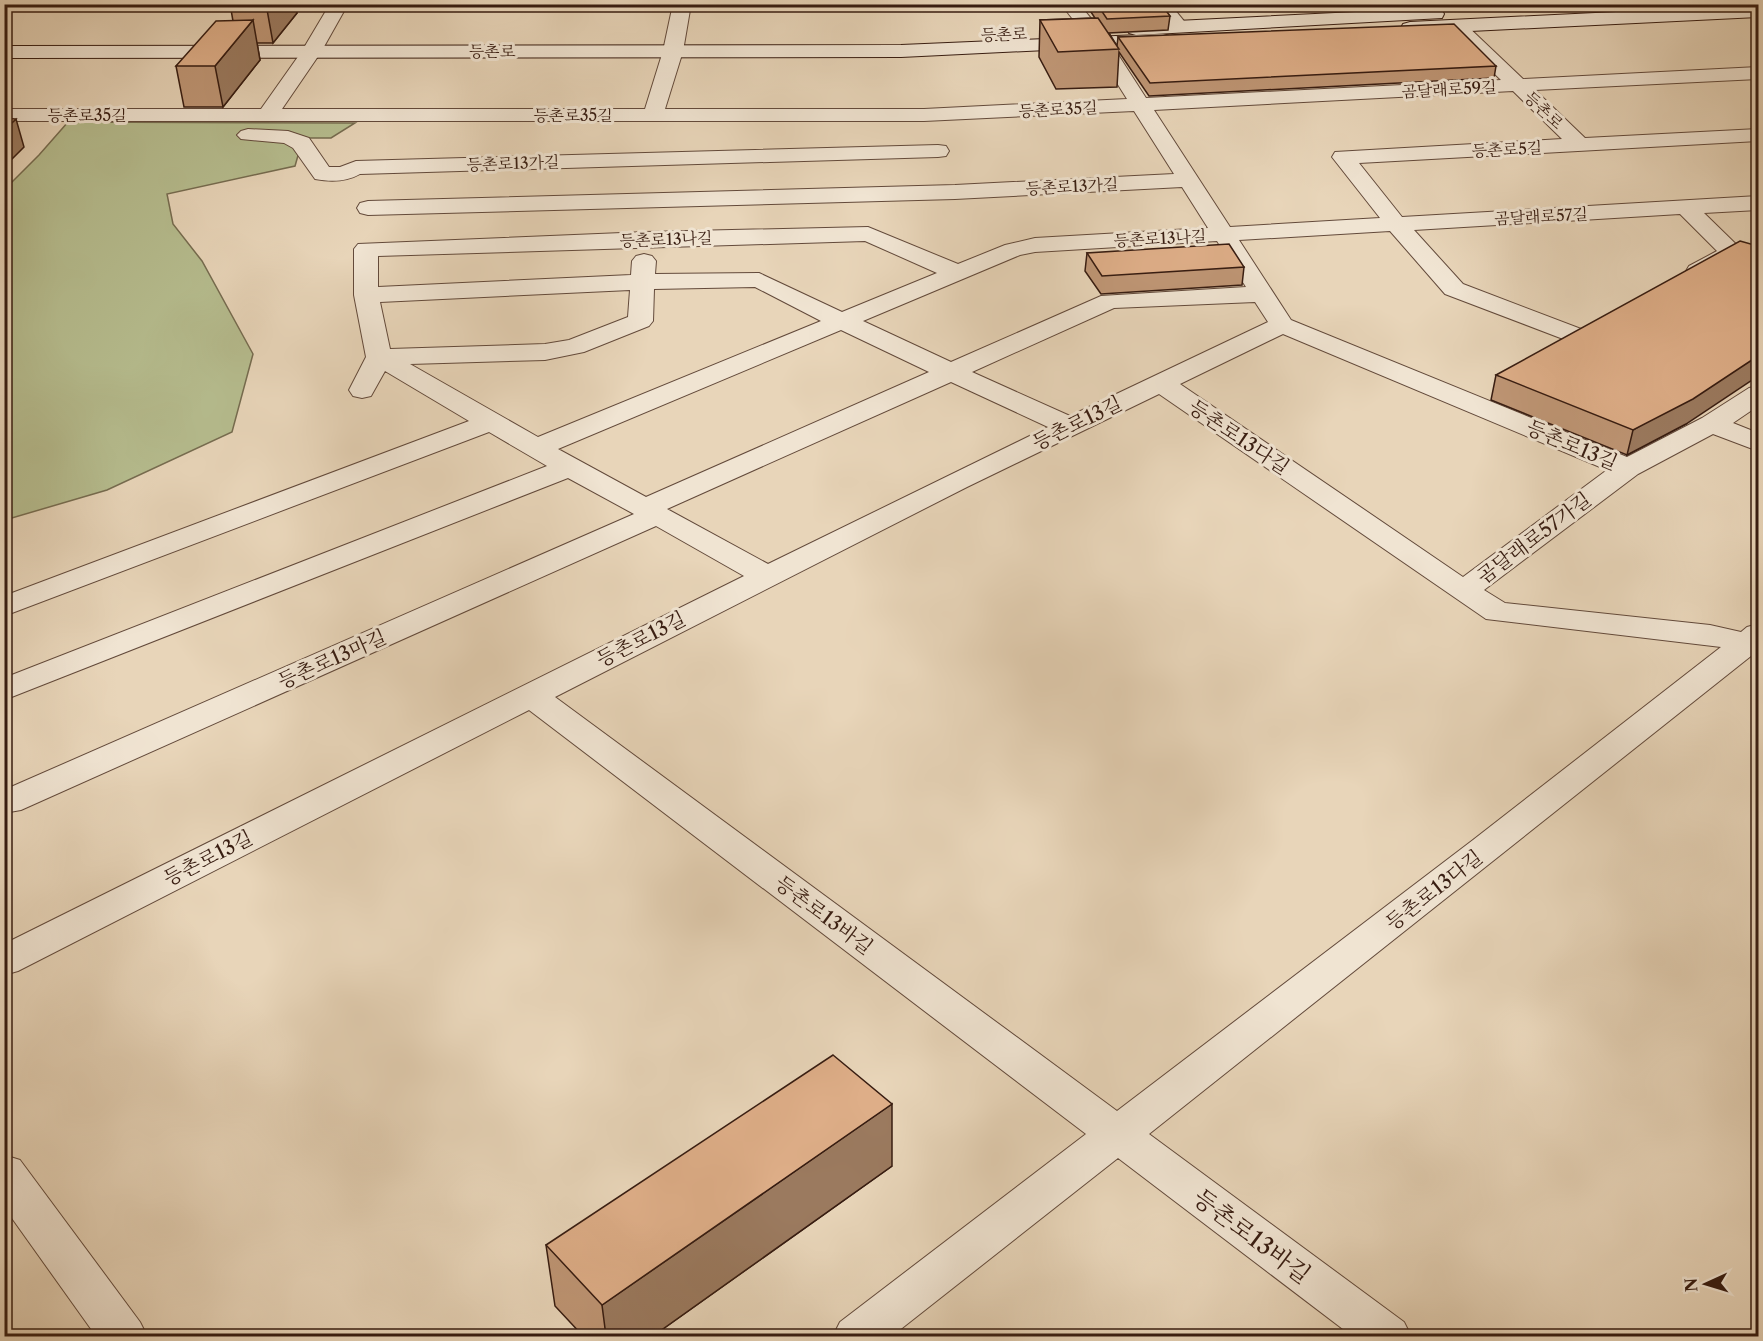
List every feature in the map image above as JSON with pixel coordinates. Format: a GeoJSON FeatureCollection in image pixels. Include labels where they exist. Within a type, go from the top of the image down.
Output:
{"type":"FeatureCollection","features":[{"type":"Feature","properties":{"kind":"street"},"geometry":{"type":"LineString","coordinates":[[267,115],[316,43],[339,4]]}},
{"type":"Feature","properties":{"kind":"street"},"geometry":{"type":"LineString","coordinates":[[652,115],[675,44],[682,4]]}},
{"type":"Feature","properties":{"kind":"street"},"geometry":{"type":"LineString","coordinates":[[1070,4],[1081,22],[1096,37],[1282,324]]}},
{"type":"Feature","properties":{"kind":"street"},"geometry":{"type":"LineString","coordinates":[[1160,4],[1179,26]]}},
{"type":"Feature","properties":{"kind":"street","name":"등촌로"},"geometry":{"type":"LineString","coordinates":[[1096,37],[1179,26],[1619,4]]}},
{"type":"Feature","properties":{"kind":"street","name":"등촌로"},"geometry":{"type":"LineString","coordinates":[[4,35],[316,43],[675,44],[902,51],[1096,37],[1456,26],[1758,11]]}},
{"type":"Feature","properties":{"kind":"street","name":"등촌로"},"geometry":{"type":"LineString","coordinates":[[1456,26],[1580,145]]}},
{"type":"Feature","properties":{"kind":"street","name":"등촌로"},"geometry":{"type":"LineString","coordinates":[[4,52],[316,43]]}},
{"type":"Feature","properties":{"kind":"street","name":"곰달래로59길"},"geometry":{"type":"LineString","coordinates":[[1140,105],[1758,73]]}},
{"type":"Feature","properties":{"kind":"street","name":"등촌로35길"},"geometry":{"type":"LineString","coordinates":[[4,115],[924,115],[1140,105]]}},
{"type":"Feature","properties":{"kind":"street","name":"등촌로13가길"},"geometry":{"type":"LineString","coordinates":[[111,115],[122,123],[153,131],[288,137],[301,143],[323,174],[344,174],[356,168],[938,151]]}},
{"type":"Feature","properties":{"kind":"street"},"geometry":{"type":"LineString","coordinates":[[924,115],[955,192]]}},
{"type":"Feature","properties":{"kind":"street","name":"등촌로5길"},"geometry":{"type":"LineString","coordinates":[[1397,225],[1343,157],[1758,135]]}},
{"type":"Feature","properties":{"kind":"street","name":"등촌로13가길"},"geometry":{"type":"LineString","coordinates":[[369,208],[955,192],[1189,180]]}},
{"type":"Feature","properties":{"kind":"street"},"geometry":{"type":"LineString","coordinates":[[379,357],[545,352],[576,347],[640,321],[648,200]]}},
{"type":"Feature","properties":{"kind":"street","name":"곰달래로57길"},"geometry":{"type":"LineString","coordinates":[[1224,234],[1758,203]]}},
{"type":"Feature","properties":{"kind":"street"},"geometry":{"type":"LineString","coordinates":[[1681,280],[1741,255],[1685,207]]}},
{"type":"Feature","properties":{"kind":"street"},"geometry":{"type":"LineString","coordinates":[[1397,225],[1454,289],[1590,331],[1549,354]]}},
{"type":"Feature","properties":{"kind":"street","name":"등촌로13나길"},"geometry":{"type":"LineString","coordinates":[[366,295],[366,249],[868,234],[958,273]]}},
{"type":"Feature","properties":{"kind":"street","name":"등촌로13나길"},"geometry":{"type":"LineString","coordinates":[[536,448],[1014,250],[1035,245],[1224,234]]}},
{"type":"Feature","properties":{"kind":"street"},"geometry":{"type":"LineString","coordinates":[[362,390],[379,357],[366,295],[642,282],[759,280],[842,321],[1070,426]]}},
{"type":"Feature","properties":{"kind":"street"},"geometry":{"type":"LineString","coordinates":[[651,512],[951,372],[1110,301],[1263,294]]}},
{"type":"Feature","properties":{"kind":"street","name":"등촌로13길"},"geometry":{"type":"LineString","coordinates":[[4,961],[767,576],[1282,324],[1476,394],[1628,468]]}},
{"type":"Feature","properties":{"kind":"street"},"geometry":{"type":"LineString","coordinates":[[379,357],[536,448],[767,576]]}},
{"type":"Feature","properties":{"kind":"street","name":"등촌로13다길"},"geometry":{"type":"LineString","coordinates":[[1160,383],[1497,612],[1755,641]]}},
{"type":"Feature","properties":{"kind":"street","name":"곰달래로57가길"},"geometry":{"type":"LineString","coordinates":[[1463,591],[1628,468],[1712,424],[1758,394]]}},
{"type":"Feature","properties":{"kind":"street"},"geometry":{"type":"LineString","coordinates":[[4,607],[491,422]]}},
{"type":"Feature","properties":{"kind":"street"},"geometry":{"type":"LineString","coordinates":[[1712,424],[1758,442]]}},
{"type":"Feature","properties":{"kind":"street"},"geometry":{"type":"LineString","coordinates":[[4,690],[570,467]]}},
{"type":"Feature","properties":{"kind":"street","name":"등촌로13마길"},"geometry":{"type":"LineString","coordinates":[[8,802],[651,512]]}},
{"type":"Feature","properties":{"kind":"street","name":"등촌로13다길"},"geometry":{"type":"LineString","coordinates":[[1118,1135],[1755,641]]}},
{"type":"Feature","properties":{"kind":"street","name":"등촌로13바길"},"geometry":{"type":"LineString","coordinates":[[530,695],[1387,1336]]}},
{"type":"Feature","properties":{"kind":"street"},"geometry":{"type":"LineString","coordinates":[[857,1336],[1118,1135]]}},
{"type":"Feature","properties":{"kind":"street"},"geometry":{"type":"LineString","coordinates":[[4,1172],[123,1336]]}},
{"type":"Feature","properties":{"kind":"green space"},"geometry":{"type":"Polygon","coordinates":[[[68,122],[355,123],[331,138],[303,138],[295,166],[167,194],[173,224],[202,261],[253,354],[232,432],[107,490],[5,520],[5,189],[68,122]]]}},
{"type":"Feature","properties":{"kind":"building"},"geometry":{"type":"Polygon","coordinates":[[[1097,4],[1161,4],[1170,16],[1107,19],[1097,4]]]}},
{"type":"Feature","properties":{"kind":"building"},"geometry":{"type":"Polygon","coordinates":[[[1098,18],[1119,49],[1058,52],[1040,20],[1098,18]]]}},
{"type":"Feature","properties":{"kind":"building"},"geometry":{"type":"Polygon","coordinates":[[[253,20],[215,66],[176,66],[216,21],[253,20]]]}},
{"type":"Feature","properties":{"kind":"building"},"geometry":{"type":"Polygon","coordinates":[[[1454,24],[1496,66],[1150,83],[1118,37],[1454,24]]]}},
{"type":"Feature","properties":{"kind":"building"},"geometry":{"type":"Polygon","coordinates":[[[4,118],[16,119],[4,130],[4,118]]]}},
{"type":"Feature","properties":{"kind":"building"},"geometry":{"type":"Polygon","coordinates":[[[1740,241],[1758,246],[1758,356],[1693,399],[1633,430],[1496,375],[1740,241]]]}},
{"type":"Feature","properties":{"kind":"building"},"geometry":{"type":"Polygon","coordinates":[[[1229,244],[1244,267],[1102,276],[1087,253],[1229,244]]]}},
{"type":"Feature","properties":{"kind":"building"},"geometry":{"type":"Polygon","coordinates":[[[833,1055],[892,1104],[602,1305],[546,1245],[833,1055]]]}}]}
